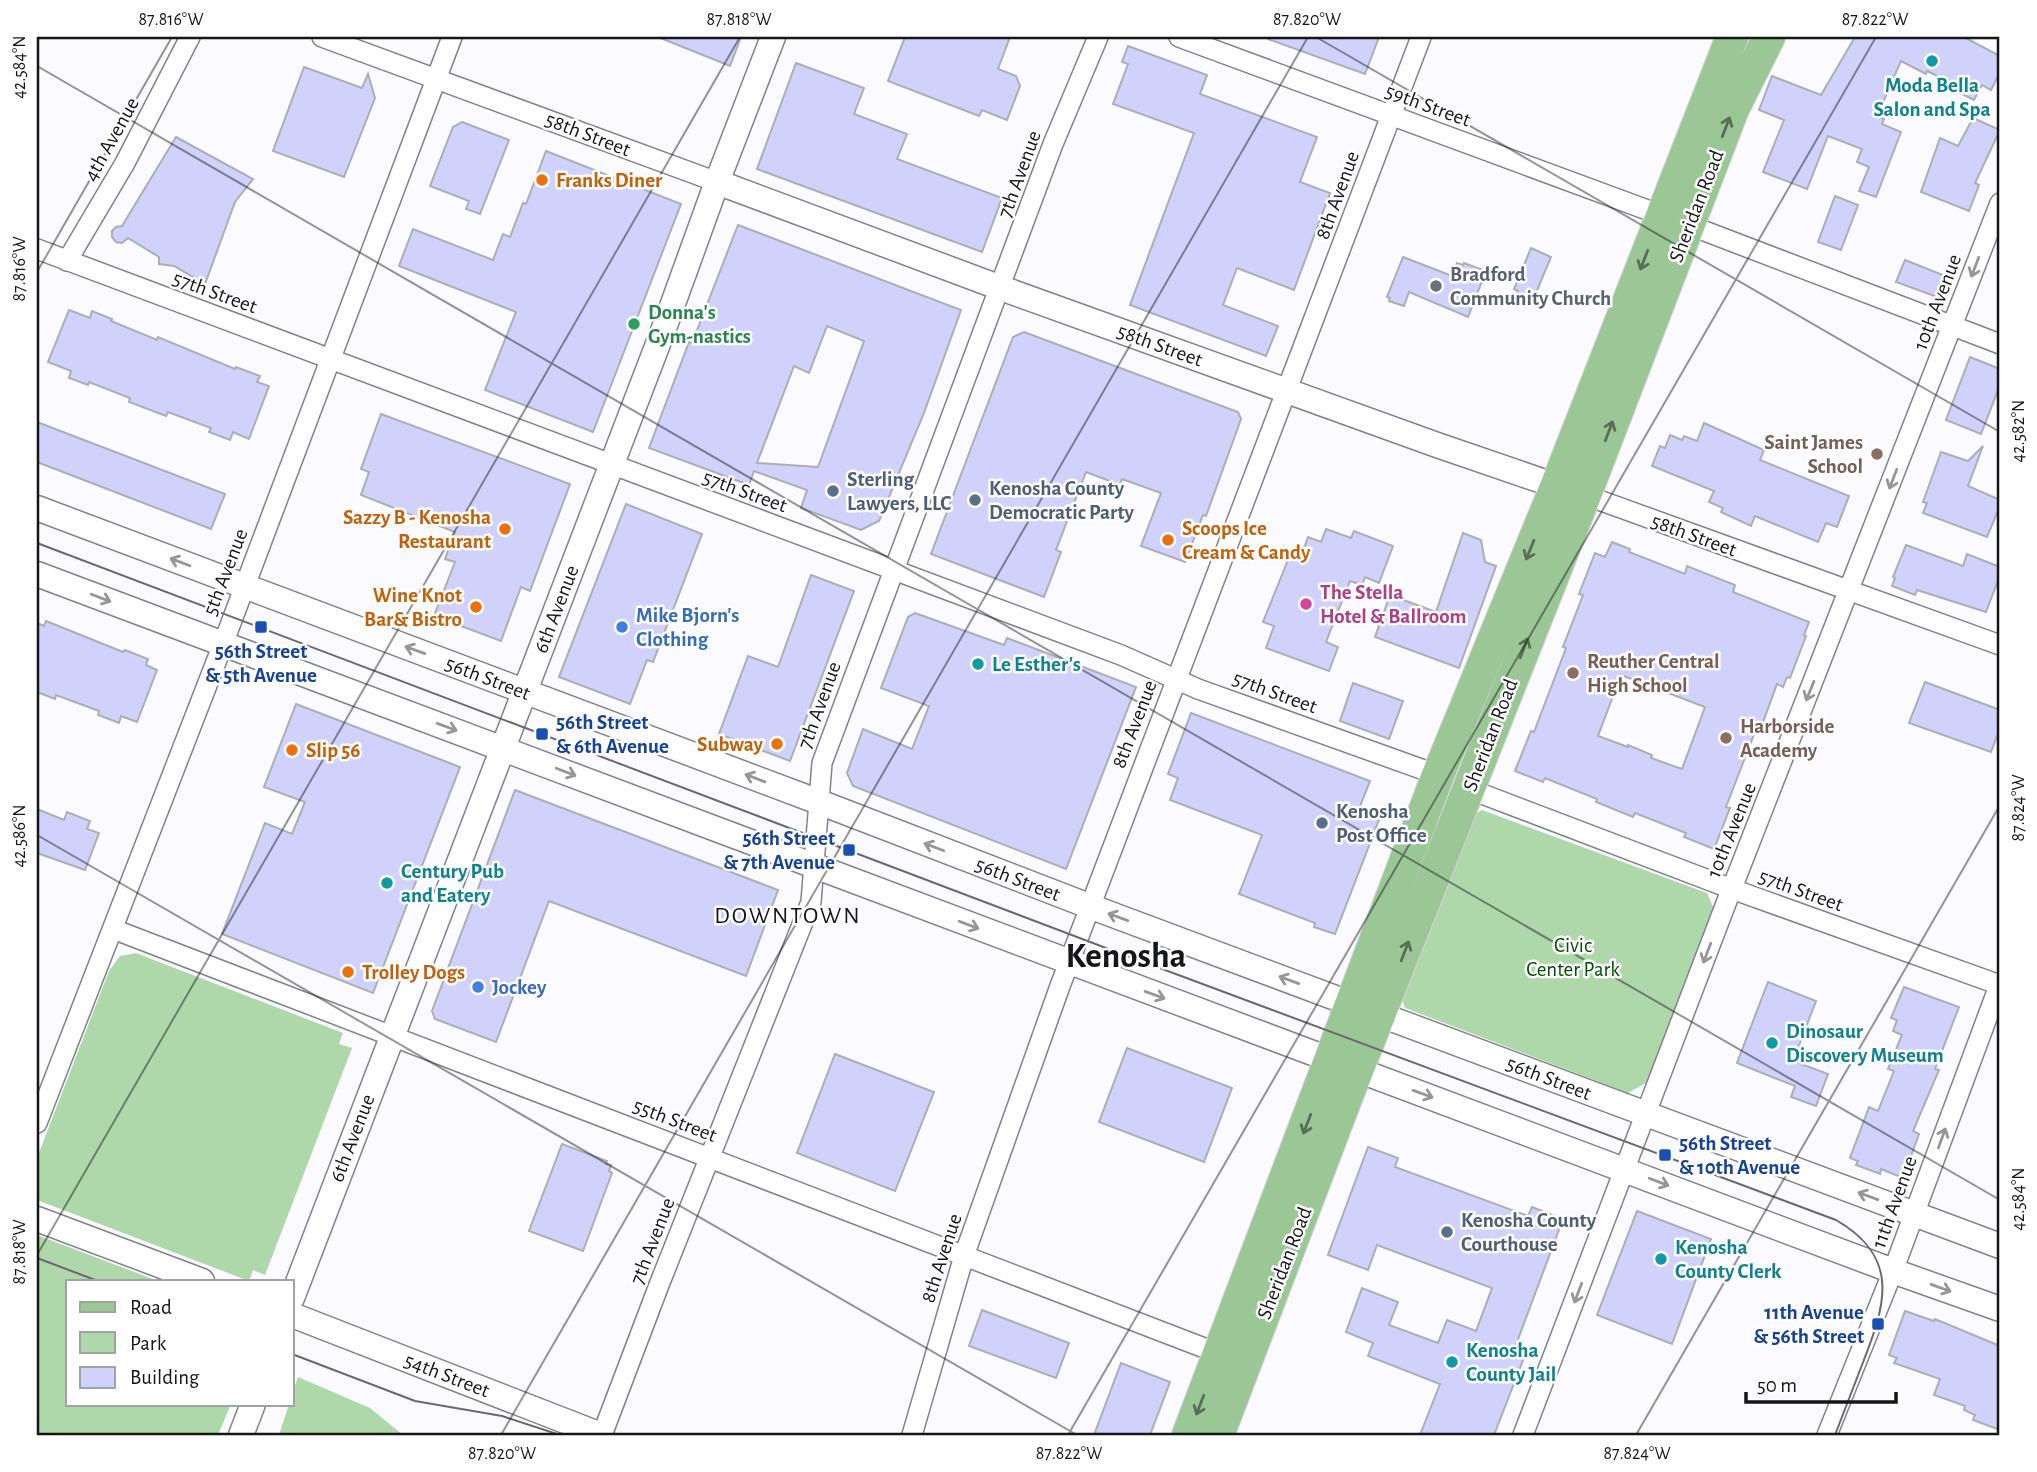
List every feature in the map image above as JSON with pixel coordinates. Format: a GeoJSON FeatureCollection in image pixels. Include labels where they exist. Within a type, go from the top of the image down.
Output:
{"type":"FeatureCollection","features":[{"type":"Feature","properties":{"kind":"main road","name":"Sheridan Road"},"geometry":{"type":"LineString","coordinates":[[1188,1435],[1367,1009],[1469,789],[1570,491],[1675,220],[1732,37]]}},
{"type":"Feature","properties":{"kind":"main road","name":"Sheridan Road"},"geometry":{"type":"LineString","coordinates":[[1675,220],[1769,37]]}},
{"type":"Feature","properties":{"kind":"main road","name":"Sheridan Road"},"geometry":{"type":"LineString","coordinates":[[1367,1009],[1438,775],[1570,491]]}},
{"type":"Feature","properties":{"kind":"main road","name":"Sheridan Road"},"geometry":{"type":"LineString","coordinates":[[1218,1435],[1345,1065]]}},
{"type":"Feature","properties":{"kind":"street","name":"4th Avenue"},"geometry":{"type":"LineString","coordinates":[[67,261],[125,163],[191,37]]}},
{"type":"Feature","properties":{"kind":"street","name":"58th Street"},"geometry":{"type":"LineString","coordinates":[[322,37],[1001,288],[2000,645]]}},
{"type":"Feature","properties":{"kind":"street","name":"5th Avenue"},"geometry":{"type":"LineString","coordinates":[[37,1123],[223,644],[452,37]]}},
{"type":"Feature","properties":{"kind":"street","name":"6th Avenue"},"geometry":{"type":"LineString","coordinates":[[294,1293],[612,465],[773,37]]}},
{"type":"Feature","properties":{"kind":"street","name":"7th Avenue"},"geometry":{"type":"LineString","coordinates":[[601,1435],[811,902],[822,763],[1053,144],[1098,37]]}},
{"type":"Feature","properties":{"kind":"street","name":"59th Street"},"geometry":{"type":"LineString","coordinates":[[1178,37],[1675,220],[2000,344]]}},
{"type":"Feature","properties":{"kind":"street","name":"8th Avenue"},"geometry":{"type":"LineString","coordinates":[[912,1435],[964,1256],[1068,963],[1421,37]]}},
{"type":"Feature","properties":{"kind":"street","name":"10th Avenue"},"geometry":{"type":"LineString","coordinates":[[1523,1435],[1732,889],[2000,203]]}},
{"type":"Feature","properties":{"kind":"street","name":"57th Street"},"geometry":{"type":"LineString","coordinates":[[37,249],[1130,658],[1175,679],[1438,775]]}},
{"type":"Feature","properties":{"kind":"street","name":"56th Street"},"geometry":{"type":"LineString","coordinates":[[37,508],[1089,906],[2000,1246]]}},
{"type":"Feature","properties":{"kind":"street"},"geometry":{"type":"LineString","coordinates":[[37,574],[1068,963],[2000,1309]]}},
{"type":"Feature","properties":{"kind":"street","name":"57th Street"},"geometry":{"type":"LineString","coordinates":[[1469,789],[1732,889],[2000,984]]}},
{"type":"Feature","properties":{"kind":"street","name":"55th Street"},"geometry":{"type":"LineString","coordinates":[[113,929],[1220,1354]]}},
{"type":"Feature","properties":{"kind":"street","name":"11th Avenue"},"geometry":{"type":"LineString","coordinates":[[1827,1435],[1893,1271],[2000,984]]}},
{"type":"Feature","properties":{"kind":"street"},"geometry":{"type":"LineString","coordinates":[[37,1219],[199,1280]]}},
{"type":"Feature","properties":{"kind":"street","name":"54th Street"},"geometry":{"type":"LineString","coordinates":[[294,1316],[601,1435]]}},
{"type":"Feature","properties":{"kind":"street"},"geometry":{"type":"LineString","coordinates":[[241,1435],[252,1406]]}},
{"type":"Feature","properties":{"kind":"green space","name":"Civic Center Park"},"geometry":{"type":"Polygon","coordinates":[[[1482,810],[1707,893],[1714,909],[1646,1083],[1628,1093],[1405,1008],[1400,993],[1466,819],[1482,810]]]}},
{"type":"Feature","properties":{"kind":"green space"},"geometry":{"type":"Polygon","coordinates":[[[136,953],[343,1033],[339,1044],[352,1048],[265,1275],[253,1270],[249,1280],[246,1280],[37,1200],[37,1158],[109,971],[120,956],[136,953]]]}},
{"type":"Feature","properties":{"kind":"green space"},"geometry":{"type":"Polygon","coordinates":[[[37,1235],[155,1280],[66,1280],[66,1406],[230,1406],[218,1435],[37,1435],[37,1235]]]}},
{"type":"Feature","properties":{"kind":"green space"},"geometry":{"type":"Polygon","coordinates":[[[298,1377],[370,1408],[403,1435],[279,1435],[288,1406],[294,1406],[294,1388],[298,1377]]]}},
{"type":"Feature","properties":{"kind":"building"},"geometry":{"type":"Polygon","coordinates":[[[658,37],[741,37],[730,66],[658,37]]]}},
{"type":"Feature","properties":{"kind":"building"},"geometry":{"type":"Polygon","coordinates":[[[905,37],[1010,37],[998,69],[1016,76],[1020,86],[1007,120],[982,110],[979,116],[888,81],[905,37]]]}},
{"type":"Feature","properties":{"kind":"building"},"geometry":{"type":"Polygon","coordinates":[[[1268,37],[1379,37],[1365,74],[1268,37]]]}},
{"type":"Feature","properties":{"kind":"building"},"geometry":{"type":"Polygon","coordinates":[[[1855,37],[1964,37],[2000,56],[2000,72],[1991,90],[1982,85],[1974,100],[1958,92],[1960,87],[1901,61],[1877,116],[1884,119],[1882,124],[1901,132],[1876,197],[1859,191],[1869,167],[1857,162],[1862,149],[1828,136],[1807,189],[1763,172],[1784,120],[1759,110],[1772,76],[1821,95],[1855,37]]]}},
{"type":"Feature","properties":{"kind":"building"},"geometry":{"type":"Polygon","coordinates":[[[1128,46],[1207,75],[1200,94],[1317,137],[1300,182],[1330,193],[1294,290],[1237,268],[1223,305],[1278,326],[1266,356],[1130,305],[1194,133],[1113,104],[1128,64],[1122,62],[1128,46]]]}},
{"type":"Feature","properties":{"kind":"building"},"geometry":{"type":"Polygon","coordinates":[[[796,63],[864,88],[854,114],[907,134],[897,159],[1002,198],[982,252],[757,169],[796,63]]]}},
{"type":"Feature","properties":{"kind":"building"},"geometry":{"type":"Polygon","coordinates":[[[304,67],[362,88],[368,74],[375,98],[344,177],[273,151],[304,67]]]}},
{"type":"Feature","properties":{"kind":"building"},"geometry":{"type":"Polygon","coordinates":[[[1973,118],[2000,130],[1975,183],[1979,185],[1969,211],[1921,192],[1940,138],[1958,146],[1973,118]]]}},
{"type":"Feature","properties":{"kind":"building"},"geometry":{"type":"Polygon","coordinates":[[[462,122],[509,140],[480,214],[466,209],[469,201],[430,186],[453,127],[462,122]]]}},
{"type":"Feature","properties":{"kind":"building"},"geometry":{"type":"Polygon","coordinates":[[[176,137],[253,179],[235,202],[205,284],[174,266],[159,264],[159,257],[128,238],[122,243],[116,242],[112,237],[112,231],[122,226],[176,137]]]}},
{"type":"Feature","properties":{"kind":"building"},"geometry":{"type":"Polygon","coordinates":[[[546,151],[681,204],[593,432],[485,390],[516,312],[399,266],[413,229],[493,260],[503,234],[510,237],[546,151]]]}},
{"type":"Feature","properties":{"kind":"building"},"geometry":{"type":"Polygon","coordinates":[[[1835,196],[1858,205],[1841,250],[1818,242],[1835,196]]]}},
{"type":"Feature","properties":{"kind":"building"},"geometry":{"type":"Polygon","coordinates":[[[738,225],[961,310],[924,413],[879,521],[861,530],[801,508],[807,490],[754,471],[749,485],[649,448],[689,342],[692,343],[738,225]],[[827,326],[809,373],[794,366],[757,463],[818,467],[864,341],[827,326]]]}},
{"type":"Feature","properties":{"kind":"building"},"geometry":{"type":"Polygon","coordinates":[[[1531,248],[1551,257],[1531,305],[1515,299],[1518,291],[1514,289],[1531,248]]]}},
{"type":"Feature","properties":{"kind":"building","name":"Bradford Community Church"},"geometry":{"type":"Polygon","coordinates":[[[1403,257],[1452,276],[1457,263],[1486,271],[1468,317],[1409,292],[1404,306],[1389,301],[1390,298],[1387,297],[1403,257]]]}},
{"type":"Feature","properties":{"kind":"building"},"geometry":{"type":"Polygon","coordinates":[[[1905,260],[1948,277],[1942,294],[1937,297],[1896,282],[1905,260]]]}},
{"type":"Feature","properties":{"kind":"building"},"geometry":{"type":"Polygon","coordinates":[[[69,310],[90,318],[92,311],[157,340],[158,337],[235,369],[236,367],[260,376],[257,382],[269,386],[249,439],[233,432],[230,440],[209,432],[211,428],[168,412],[166,416],[129,402],[130,398],[89,382],[88,385],[69,378],[71,371],[48,362],[69,310]]]}},
{"type":"Feature","properties":{"kind":"building"},"geometry":{"type":"Polygon","coordinates":[[[1024,332],[1238,412],[1241,419],[1206,516],[1203,515],[1185,562],[1141,546],[1161,493],[1122,479],[1120,485],[1086,472],[1056,550],[1061,552],[1044,597],[931,554],[1013,337],[1024,332]]]}},
{"type":"Feature","properties":{"kind":"building"},"geometry":{"type":"Polygon","coordinates":[[[1970,357],[2000,369],[2000,385],[1981,434],[1946,420],[1970,357]]]}},
{"type":"Feature","properties":{"kind":"building"},"geometry":{"type":"Polygon","coordinates":[[[381,414],[570,484],[530,591],[521,587],[501,641],[434,616],[455,562],[445,559],[455,532],[361,495],[369,472],[361,469],[381,414]]]}},
{"type":"Feature","properties":{"kind":"building"},"geometry":{"type":"Polygon","coordinates":[[[37,422],[225,494],[211,529],[37,462],[37,422]]]}},
{"type":"Feature","properties":{"kind":"building"},"geometry":{"type":"Polygon","coordinates":[[[1704,423],[1764,450],[1760,460],[1849,496],[1837,527],[1826,523],[1818,542],[1755,516],[1751,526],[1721,512],[1723,508],[1709,502],[1714,491],[1652,466],[1660,446],[1665,448],[1670,435],[1682,440],[1684,436],[1697,441],[1704,423]]]}},
{"type":"Feature","properties":{"kind":"building"},"geometry":{"type":"Polygon","coordinates":[[[1983,446],[1968,486],[2000,500],[1987,537],[1923,513],[1927,503],[1923,502],[1941,452],[1968,461],[1983,446]]]}},
{"type":"Feature","properties":{"kind":"building"},"geometry":{"type":"Polygon","coordinates":[[[626,504],[702,534],[653,662],[647,660],[630,704],[559,677],[626,504]]]}},
{"type":"Feature","properties":{"kind":"building","name":"The Stella Hotel & Ballroom"},"geometry":{"type":"Polygon","coordinates":[[[1326,529],[1351,538],[1354,531],[1393,546],[1379,583],[1365,577],[1362,585],[1350,581],[1326,642],[1338,647],[1329,671],[1266,648],[1274,626],[1263,622],[1290,555],[1300,559],[1308,537],[1321,542],[1326,529]]]}},
{"type":"Feature","properties":{"kind":"building"},"geometry":{"type":"Polygon","coordinates":[[[1463,533],[1481,540],[1485,562],[1496,566],[1459,668],[1375,637],[1390,595],[1436,612],[1463,533]]]}},
{"type":"Feature","properties":{"kind":"building"},"geometry":{"type":"Polygon","coordinates":[[[1612,542],[1630,549],[1629,552],[1685,574],[1687,566],[1735,585],[1733,592],[1809,622],[1790,678],[1787,677],[1783,687],[1777,684],[1762,725],[1758,724],[1726,807],[1730,808],[1714,849],[1684,837],[1686,833],[1635,813],[1633,817],[1545,778],[1543,782],[1515,771],[1531,731],[1534,732],[1566,648],[1563,647],[1583,595],[1579,594],[1595,553],[1605,557],[1612,542]],[[1621,675],[1598,736],[1628,745],[1652,755],[1651,758],[1682,769],[1705,707],[1621,675]]]}},
{"type":"Feature","properties":{"kind":"building"},"geometry":{"type":"Polygon","coordinates":[[[1906,545],[1963,566],[1967,554],[2000,567],[2000,575],[1986,612],[1917,590],[1915,595],[1892,586],[1906,545]]]}},
{"type":"Feature","properties":{"kind":"building"},"geometry":{"type":"Polygon","coordinates":[[[811,575],[854,591],[790,761],[719,734],[748,656],[778,667],[811,575]]]}},
{"type":"Feature","properties":{"kind":"building"},"geometry":{"type":"Polygon","coordinates":[[[915,613],[1004,645],[1007,638],[1136,687],[1066,869],[853,786],[847,773],[863,729],[912,749],[929,706],[881,688],[908,617],[915,613]]]}},
{"type":"Feature","properties":{"kind":"building"},"geometry":{"type":"Polygon","coordinates":[[[46,621],[123,652],[125,650],[148,659],[146,665],[157,670],[137,722],[121,716],[119,723],[98,715],[99,711],[56,695],[55,699],[37,692],[37,623],[44,626],[46,621]]]}},
{"type":"Feature","properties":{"kind":"building"},"geometry":{"type":"Polygon","coordinates":[[[1925,682],[2000,710],[2000,728],[1991,752],[1909,723],[1925,682]]]}},
{"type":"Feature","properties":{"kind":"building"},"geometry":{"type":"Polygon","coordinates":[[[1353,683],[1403,701],[1389,739],[1340,721],[1353,683]]]}},
{"type":"Feature","properties":{"kind":"building"},"geometry":{"type":"Polygon","coordinates":[[[296,704],[460,767],[373,993],[222,934],[265,823],[292,834],[305,802],[264,787],[296,704]]]}},
{"type":"Feature","properties":{"kind":"building","name":"Kenosha Post Office"},"geometry":{"type":"Polygon","coordinates":[[[1191,713],[1370,781],[1359,809],[1380,817],[1335,934],[1314,927],[1315,923],[1239,894],[1262,835],[1170,800],[1178,778],[1168,774],[1191,713]]]}},
{"type":"Feature","properties":{"kind":"building"},"geometry":{"type":"Polygon","coordinates":[[[515,790],[778,890],[746,976],[549,901],[496,1042],[435,1019],[432,1011],[515,790]]]}},
{"type":"Feature","properties":{"kind":"building"},"geometry":{"type":"Polygon","coordinates":[[[37,809],[64,820],[67,812],[90,821],[87,829],[99,833],[85,870],[37,853],[37,809]]]}},
{"type":"Feature","properties":{"kind":"building","name":"Dinosaur Discovery Museum"},"geometry":{"type":"Polygon","coordinates":[[[1768,982],[1816,1001],[1793,1061],[1828,1074],[1816,1106],[1791,1097],[1795,1086],[1737,1063],[1768,982]]]}},
{"type":"Feature","properties":{"kind":"building"},"geometry":{"type":"Polygon","coordinates":[[[1904,987],[1959,1007],[1935,1069],[1939,1070],[1913,1131],[1919,1134],[1903,1178],[1881,1169],[1880,1174],[1856,1165],[1858,1161],[1850,1158],[1869,1107],[1878,1111],[1894,1071],[1888,1069],[1902,1035],[1893,1031],[1897,1020],[1891,1018],[1904,987]]]}},
{"type":"Feature","properties":{"kind":"building"},"geometry":{"type":"Polygon","coordinates":[[[1127,1048],[1232,1088],[1204,1162],[1099,1122],[1127,1048]]]}},
{"type":"Feature","properties":{"kind":"building"},"geometry":{"type":"Polygon","coordinates":[[[835,1054],[934,1092],[895,1191],[797,1153],[835,1054]]]}},
{"type":"Feature","properties":{"kind":"building"},"geometry":{"type":"Polygon","coordinates":[[[562,1144],[607,1161],[606,1164],[611,1165],[609,1171],[612,1173],[583,1251],[529,1231],[562,1144]]]}},
{"type":"Feature","properties":{"kind":"building","name":"Kenosha County Courthouse"},"geometry":{"type":"Polygon","coordinates":[[[1368,1147],[1398,1158],[1395,1167],[1528,1216],[1532,1207],[1563,1219],[1514,1350],[1525,1355],[1494,1435],[1420,1435],[1440,1384],[1368,1356],[1373,1343],[1346,1332],[1362,1288],[1398,1302],[1389,1325],[1438,1343],[1447,1320],[1476,1331],[1492,1288],[1377,1245],[1368,1270],[1328,1255],[1368,1147]]]}},
{"type":"Feature","properties":{"kind":"building","name":"Kenosha County Clerk"},"geometry":{"type":"Polygon","coordinates":[[[1637,1211],[1711,1239],[1672,1344],[1597,1315],[1637,1211]]]}},
{"type":"Feature","properties":{"kind":"building"},"geometry":{"type":"Polygon","coordinates":[[[982,1310],[1069,1343],[1056,1378],[969,1346],[982,1310]]]}},
{"type":"Feature","properties":{"kind":"building"},"geometry":{"type":"Polygon","coordinates":[[[1905,1311],[1934,1321],[1935,1319],[2000,1346],[2000,1430],[1973,1420],[1975,1415],[1964,1410],[1965,1406],[1934,1395],[1940,1379],[1894,1363],[1897,1358],[1889,1355],[1905,1311]]]}},
{"type":"Feature","properties":{"kind":"building"},"geometry":{"type":"Polygon","coordinates":[[[1121,1363],[1170,1382],[1150,1435],[1094,1435],[1121,1363]]]}},
{"type":"Feature","properties":{"kind":"tram line"},"geometry":{"type":"LineString","coordinates":[[37,543],[1106,948],[1836,1220],[1857,1235],[1871,1250],[1879,1267],[1882,1285],[1877,1323],[1835,1435]]}},
{"type":"Feature","properties":{"kind":"tram line"},"geometry":{"type":"LineString","coordinates":[[37,1258],[95,1280]]}},
{"type":"Feature","properties":{"kind":"tram line"},"geometry":{"type":"LineString","coordinates":[[294,1355],[415,1401],[502,1416],[560,1435]]}},
{"type":"Feature","properties":{"kind":"place","name":"Moda Bella Salon and Spa"},"geometry":{"type":"Point","coordinates":[1932,61]}},
{"type":"Feature","properties":{"kind":"place","name":"Franks Diner"},"geometry":{"type":"Point","coordinates":[542,180]}},
{"type":"Feature","properties":{"kind":"place","name":"Bradford Community Church"},"geometry":{"type":"Point","coordinates":[1436,286]}},
{"type":"Feature","properties":{"kind":"place","name":"Donna's Gym-nastics"},"geometry":{"type":"Point","coordinates":[634,324]}},
{"type":"Feature","properties":{"kind":"place","name":"Saint James School"},"geometry":{"type":"Point","coordinates":[1877,454]}},
{"type":"Feature","properties":{"kind":"place","name":"Sterling Lawyers, LLC"},"geometry":{"type":"Point","coordinates":[833,491]}},
{"type":"Feature","properties":{"kind":"place","name":"Kenosha County Democratic Party"},"geometry":{"type":"Point","coordinates":[975,500]}},
{"type":"Feature","properties":{"kind":"place","name":"Sazzy B - Kenosha Restaurant"},"geometry":{"type":"Point","coordinates":[505,529]}},
{"type":"Feature","properties":{"kind":"place","name":"Scoops Ice Cream & Candy"},"geometry":{"type":"Point","coordinates":[1168,540]}},
{"type":"Feature","properties":{"kind":"place","name":"The Stella Hotel & Ballroom"},"geometry":{"type":"Point","coordinates":[1306,604]}},
{"type":"Feature","properties":{"kind":"place","name":"Wine Knot Bar& Bistro"},"geometry":{"type":"Point","coordinates":[476,607]}},
{"type":"Feature","properties":{"kind":"place","name":"56th Street & 5th Avenue"},"geometry":{"type":"Point","coordinates":[261,627]}},
{"type":"Feature","properties":{"kind":"place","name":"Mike Bjorn's Clothing"},"geometry":{"type":"Point","coordinates":[622,627]}},
{"type":"Feature","properties":{"kind":"place","name":"Le Esther's"},"geometry":{"type":"Point","coordinates":[978,664]}},
{"type":"Feature","properties":{"kind":"place","name":"Reuther Central High School"},"geometry":{"type":"Point","coordinates":[1573,673]}},
{"type":"Feature","properties":{"kind":"place","name":"56th Street & 6th Avenue"},"geometry":{"type":"Point","coordinates":[542,734]}},
{"type":"Feature","properties":{"kind":"place","name":"Harborside Academy"},"geometry":{"type":"Point","coordinates":[1726,738]}},
{"type":"Feature","properties":{"kind":"place","name":"Subway"},"geometry":{"type":"Point","coordinates":[777,744]}},
{"type":"Feature","properties":{"kind":"place","name":"Slip 56"},"geometry":{"type":"Point","coordinates":[292,750]}},
{"type":"Feature","properties":{"kind":"place","name":"Kenosha Post Office"},"geometry":{"type":"Point","coordinates":[1322,823]}},
{"type":"Feature","properties":{"kind":"place","name":"56th Street & 7th Avenue"},"geometry":{"type":"Point","coordinates":[849,850]}},
{"type":"Feature","properties":{"kind":"place","name":"Century Pub and Eatery"},"geometry":{"type":"Point","coordinates":[387,883]}},
{"type":"Feature","properties":{"kind":"place","name":"Trolley Dogs"},"geometry":{"type":"Point","coordinates":[348,972]}},
{"type":"Feature","properties":{"kind":"place","name":"Jockey"},"geometry":{"type":"Point","coordinates":[478,987]}},
{"type":"Feature","properties":{"kind":"place","name":"Dinosaur Discovery Museum"},"geometry":{"type":"Point","coordinates":[1772,1043]}},
{"type":"Feature","properties":{"kind":"place","name":"56th Street & 10th Avenue"},"geometry":{"type":"Point","coordinates":[1665,1155]}},
{"type":"Feature","properties":{"kind":"place","name":"Kenosha County Courthouse"},"geometry":{"type":"Point","coordinates":[1447,1232]}},
{"type":"Feature","properties":{"kind":"place","name":"Kenosha County Clerk"},"geometry":{"type":"Point","coordinates":[1661,1259]}},
{"type":"Feature","properties":{"kind":"place","name":"11th Avenue & 56th Street"},"geometry":{"type":"Point","coordinates":[1878,1324]}},
{"type":"Feature","properties":{"kind":"place","name":"Kenosha County Jail"},"geometry":{"type":"Point","coordinates":[1452,1362]}},
{"type":"Feature","properties":{"kind":"district","name":"DOWNTOWN"},"geometry":{"type":"Point","coordinates":[788,915]}},
{"type":"Feature","properties":{"kind":"district","name":"Kenosha"},"geometry":{"type":"Point","coordinates":[1126,955]}}]}
